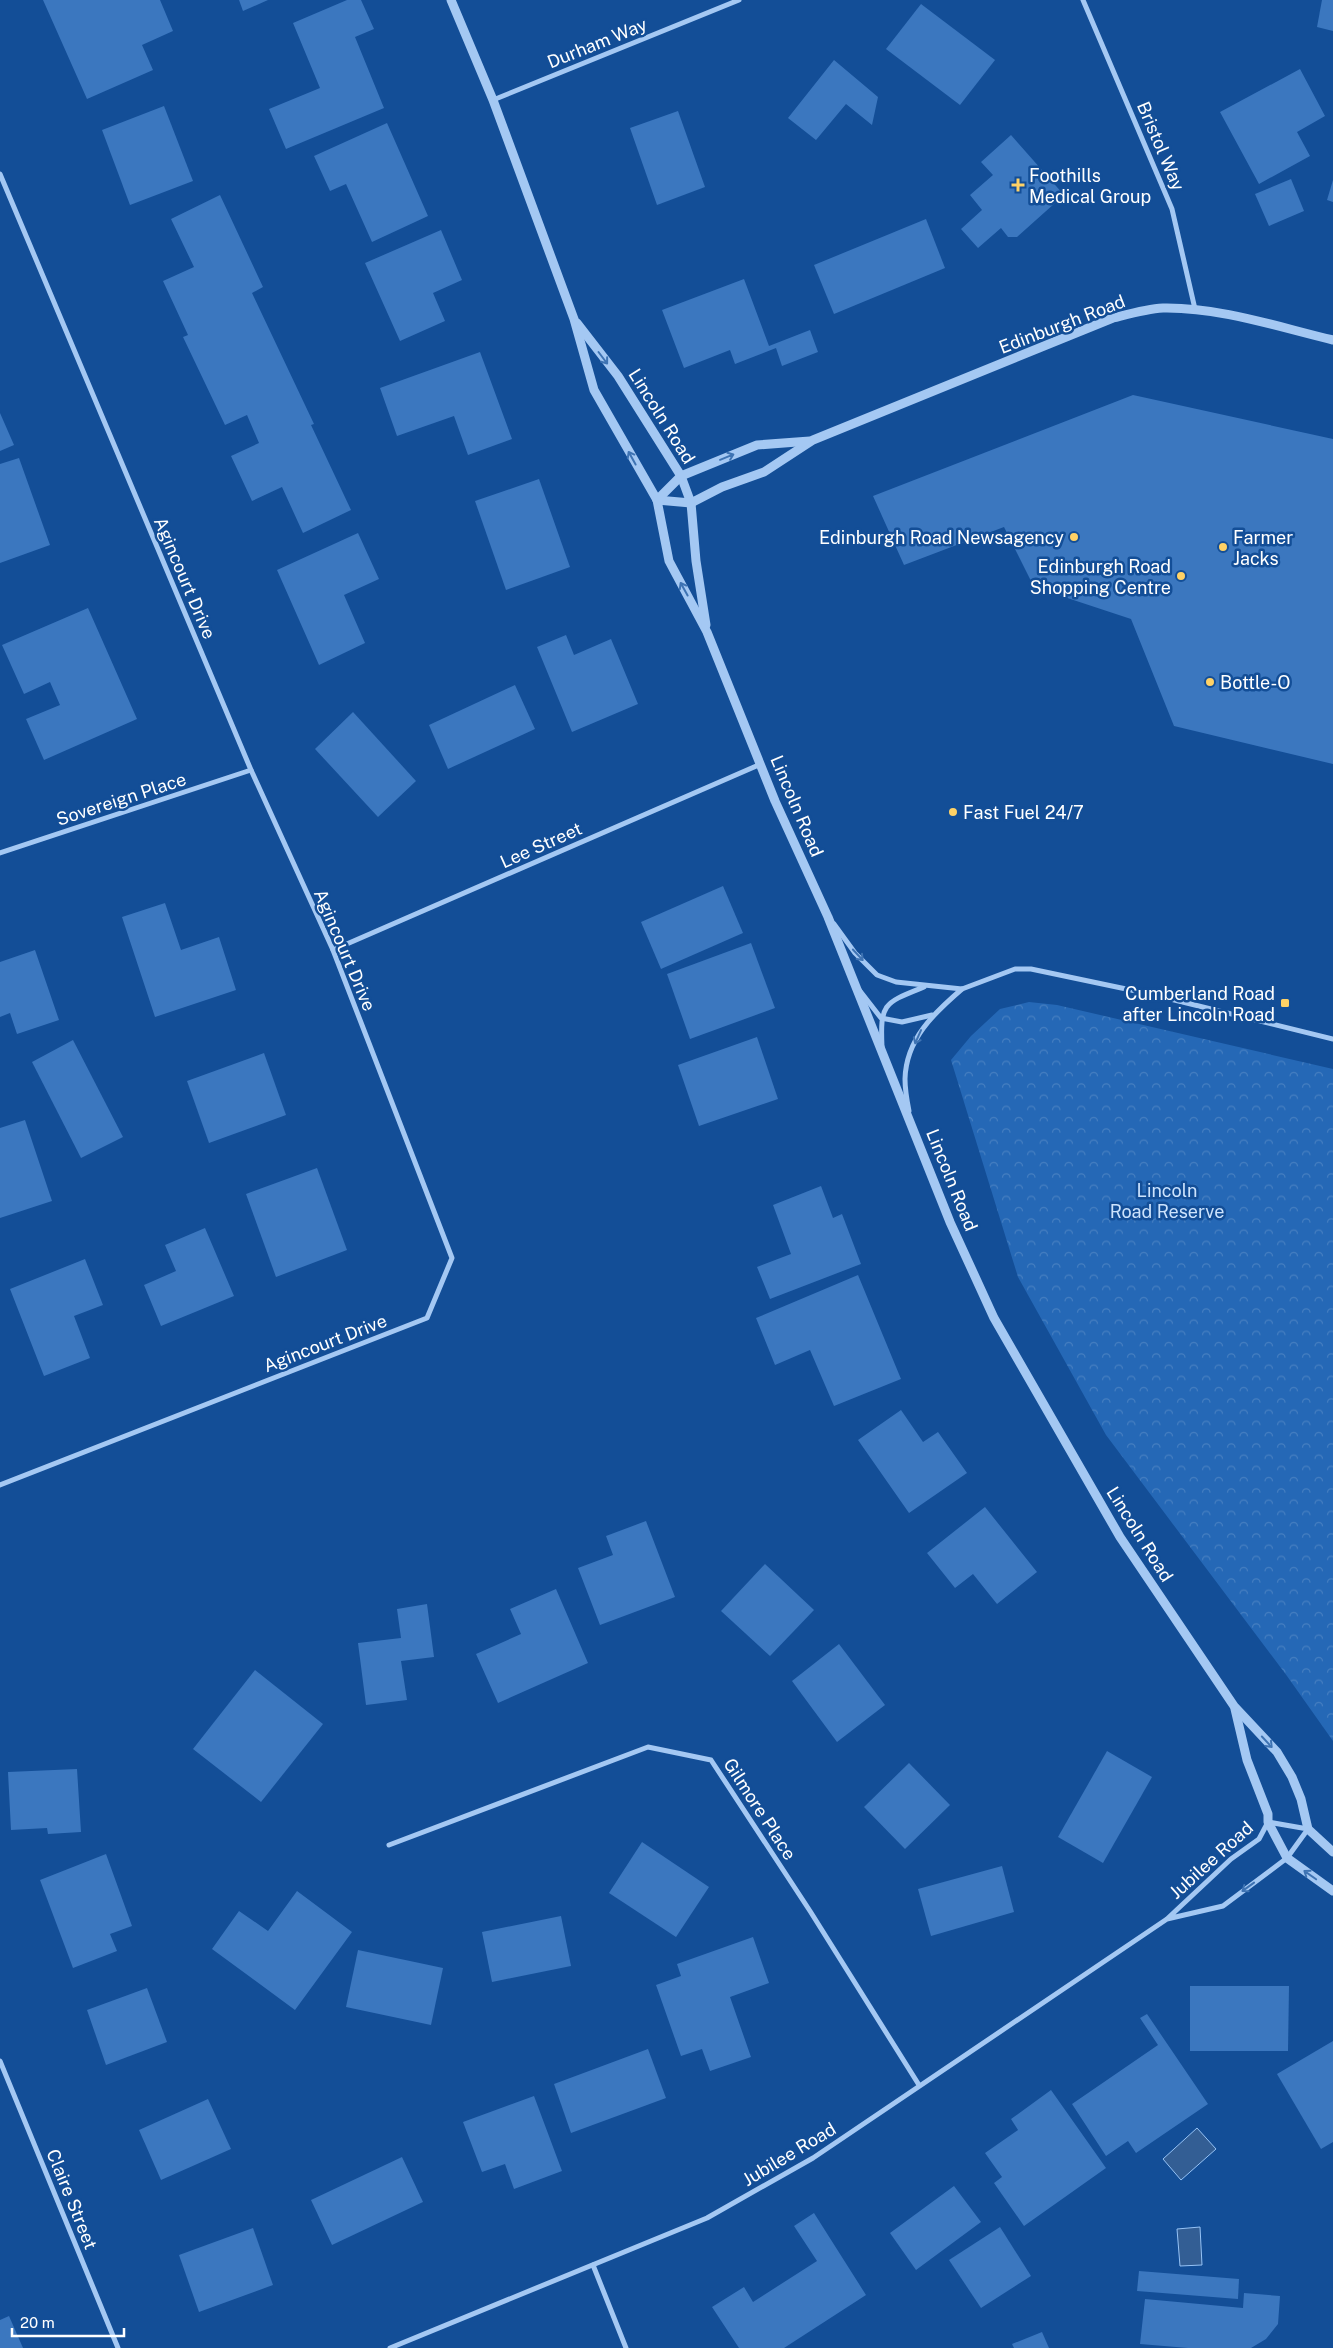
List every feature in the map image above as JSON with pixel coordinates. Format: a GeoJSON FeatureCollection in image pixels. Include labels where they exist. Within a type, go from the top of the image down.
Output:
{"type":"FeatureCollection","features":[{"type":"Feature","properties":{"kind":"street","name":"Lincoln Road"},"geometry":{"type":"LineString","coordinates":[[451,0],[493,100],[574,319],[594,390],[657,500],[669,561],[707,632],[775,801],[828,916],[950,1222],[994,1318],[1120,1537],[1234,1706],[1277,1752],[1301,1799],[1308,1829]]}},
{"type":"Feature","properties":{"kind":"street","name":"Durham Way"},"geometry":{"type":"LineString","coordinates":[[493,100],[739,0]]}},
{"type":"Feature","properties":{"kind":"street","name":"Bristol Way"},"geometry":{"type":"LineString","coordinates":[[1083,0],[1172,209],[1195,309]]}},
{"type":"Feature","properties":{"kind":"street","name":"Agincourt Drive"},"geometry":{"type":"LineString","coordinates":[[0,174],[251,770],[333,950],[452,1258],[427,1318],[0,1485]]}},
{"type":"Feature","properties":{"kind":"street","name":"Edinburgh Road"},"geometry":{"type":"LineString","coordinates":[[691,503],[722,487],[764,472],[813,440],[1113,318],[1161,308],[1195,309],[1245,318],[1333,340]]}},
{"type":"Feature","properties":{"kind":"street","name":"Lincoln Road"},"geometry":{"type":"LineString","coordinates":[[574,319],[618,376],[681,476],[691,503],[696,561],[707,632]]}},
{"type":"Feature","properties":{"kind":"street","name":"Edinburgh Road"},"geometry":{"type":"LineString","coordinates":[[657,500],[681,476],[757,445],[813,440]]}},
{"type":"Feature","properties":{"kind":"street"},"geometry":{"type":"LineString","coordinates":[[657,500],[691,503]]}},
{"type":"Feature","properties":{"kind":"street","name":"Lee Street"},"geometry":{"type":"LineString","coordinates":[[333,950],[761,764]]}},
{"type":"Feature","properties":{"kind":"street","name":"Sovereign Place"},"geometry":{"type":"LineString","coordinates":[[0,853],[251,770]]}},
{"type":"Feature","properties":{"kind":"street"},"geometry":{"type":"LineString","coordinates":[[828,916],[855,952],[877,975],[896,982],[924,987],[962,990]]}},
{"type":"Feature","properties":{"kind":"street"},"geometry":{"type":"LineString","coordinates":[[910,1121],[905,1079],[908,1063],[918,1034],[932,1015],[962,990],[984,979],[1015,969],[1031,969],[1141,992],[1333,1040]]}},
{"type":"Feature","properties":{"kind":"street"},"geometry":{"type":"LineString","coordinates":[[855,984],[881,1018],[902,1022],[932,1015]]}},
{"type":"Feature","properties":{"kind":"street"},"geometry":{"type":"LineString","coordinates":[[882,1048],[881,1018],[885,1008],[898,997],[924,987]]}},
{"type":"Feature","properties":{"kind":"street","name":"Lincoln Road"},"geometry":{"type":"LineString","coordinates":[[1234,1706],[1247,1760],[1268,1814],[1268,1822],[1287,1858],[1333,1891]]}},
{"type":"Feature","properties":{"kind":"street","name":"Gilmore Place"},"geometry":{"type":"LineString","coordinates":[[390,1845],[648,1747],[712,1760],[919,2085]]}},
{"type":"Feature","properties":{"kind":"street","name":"Jubilee Road"},"geometry":{"type":"LineString","coordinates":[[390,2348],[707,2218],[813,2158],[1167,1919],[1231,1859],[1258,1839],[1268,1822],[1308,1829],[1287,1858],[1223,1906],[1167,1919]]}},
{"type":"Feature","properties":{"kind":"street"},"geometry":{"type":"LineString","coordinates":[[1308,1829],[1333,1852]]}},
{"type":"Feature","properties":{"kind":"street","name":"Claire Street"},"geometry":{"type":"LineString","coordinates":[[0,2061],[118,2348]]}},
{"type":"Feature","properties":{"kind":"street"},"geometry":{"type":"LineString","coordinates":[[593,2265],[626,2348]]}},
{"type":"Feature","properties":{"kind":"green space","name":"Lincoln Road Reserve"},"geometry":{"type":"Polygon","coordinates":[[[1029,1002],[1057,1005],[1333,1069],[1333,1741],[1287,1676],[1106,1435],[1018,1277],[951,1060],[971,1036],[1000,1009],[1029,1002]]]}},
{"type":"Feature","properties":{"kind":"shaded area"},"geometry":{"type":"Polygon","coordinates":[[[1197,2128],[1216,2149],[1181,2180],[1163,2159],[1197,2128]]]}},
{"type":"Feature","properties":{"kind":"shaded area"},"geometry":{"type":"Polygon","coordinates":[[[1200,2227],[1202,2265],[1180,2266],[1177,2229],[1200,2227]]]}},
{"type":"Feature","properties":{"kind":"building"},"geometry":{"type":"Polygon","coordinates":[[[43,0],[160,0],[173,31],[142,45],[153,70],[87,99],[43,0]]]}},
{"type":"Feature","properties":{"kind":"building"},"geometry":{"type":"Polygon","coordinates":[[[239,0],[268,0],[243,11],[239,0]]]}},
{"type":"Feature","properties":{"kind":"building"},"geometry":{"type":"Polygon","coordinates":[[[347,0],[361,0],[374,29],[355,37],[384,108],[286,149],[269,109],[320,88],[293,23],[347,0]]]}},
{"type":"Feature","properties":{"kind":"building"},"geometry":{"type":"Polygon","coordinates":[[[1322,0],[1333,0],[1333,31],[1317,27],[1322,0]]]}},
{"type":"Feature","properties":{"kind":"building"},"geometry":{"type":"Polygon","coordinates":[[[921,4],[995,60],[960,105],[886,49],[921,4]]]}},
{"type":"Feature","properties":{"kind":"building"},"geometry":{"type":"Polygon","coordinates":[[[834,60],[878,97],[872,125],[846,104],[816,140],[788,118],[834,60]]]}},
{"type":"Feature","properties":{"kind":"building"},"geometry":{"type":"Polygon","coordinates":[[[1300,69],[1325,116],[1297,132],[1310,156],[1259,184],[1220,112],[1300,69]]]}},
{"type":"Feature","properties":{"kind":"building"},"geometry":{"type":"Polygon","coordinates":[[[164,106],[193,181],[130,205],[102,130],[164,106]]]}},
{"type":"Feature","properties":{"kind":"building"},"geometry":{"type":"Polygon","coordinates":[[[678,111],[705,187],[657,205],[630,128],[678,111]]]}},
{"type":"Feature","properties":{"kind":"building"},"geometry":{"type":"Polygon","coordinates":[[[387,123],[428,216],[372,242],[346,184],[330,191],[314,156],[387,123]]]}},
{"type":"Feature","properties":{"kind":"building","name":"Foothills Medical Group"},"geometry":{"type":"Polygon","coordinates":[[[1011,135],[1064,195],[1017,237],[1008,237],[1001,228],[978,248],[961,229],[982,210],[970,195],[993,175],[981,162],[1011,135]]]}},
{"type":"Feature","properties":{"kind":"building"},"geometry":{"type":"Polygon","coordinates":[[[1291,179],[1304,211],[1269,226],[1255,194],[1291,179]]]}},
{"type":"Feature","properties":{"kind":"building"},"geometry":{"type":"Polygon","coordinates":[[[1333,180],[1333,202],[1327,200],[1333,180]]]}},
{"type":"Feature","properties":{"kind":"building"},"geometry":{"type":"Polygon","coordinates":[[[220,195],[263,287],[252,293],[314,424],[311,425],[351,510],[303,533],[282,487],[252,501],[231,456],[259,443],[247,415],[225,425],[183,337],[188,335],[163,281],[194,267],[171,219],[220,195]]]}},
{"type":"Feature","properties":{"kind":"building"},"geometry":{"type":"Polygon","coordinates":[[[926,219],[945,268],[834,314],[814,265],[926,219]]]}},
{"type":"Feature","properties":{"kind":"building"},"geometry":{"type":"Polygon","coordinates":[[[441,230],[462,280],[433,293],[445,321],[400,341],[365,263],[441,230]]]}},
{"type":"Feature","properties":{"kind":"building"},"geometry":{"type":"Polygon","coordinates":[[[744,279],[769,346],[810,330],[818,352],[782,366],[776,348],[735,364],[730,350],[684,368],[662,310],[744,279]]]}},
{"type":"Feature","properties":{"kind":"building"},"geometry":{"type":"Polygon","coordinates":[[[480,352],[512,439],[468,455],[454,416],[397,436],[380,388],[480,352]]]}},
{"type":"Feature","properties":{"kind":"building","name":"Edinburgh Road Shopping Centre"},"geometry":{"type":"Polygon","coordinates":[[[1133,395],[1333,439],[1333,764],[1174,726],[1131,619],[1034,587],[1004,527],[904,565],[873,496],[1133,395]]]}},
{"type":"Feature","properties":{"kind":"building"},"geometry":{"type":"Polygon","coordinates":[[[0,413],[14,445],[0,451],[0,413]]]}},
{"type":"Feature","properties":{"kind":"building"},"geometry":{"type":"Polygon","coordinates":[[[19,458],[50,545],[0,563],[0,464],[19,458]]]}},
{"type":"Feature","properties":{"kind":"building"},"geometry":{"type":"Polygon","coordinates":[[[539,479],[570,567],[506,590],[475,501],[539,479]]]}},
{"type":"Feature","properties":{"kind":"building"},"geometry":{"type":"Polygon","coordinates":[[[358,533],[379,579],[344,595],[365,643],[319,665],[277,570],[358,533]]]}},
{"type":"Feature","properties":{"kind":"building"},"geometry":{"type":"Polygon","coordinates":[[[88,608],[137,719],[44,760],[26,719],[60,705],[50,682],[24,694],[2,645],[88,608]]]}},
{"type":"Feature","properties":{"kind":"building"},"geometry":{"type":"Polygon","coordinates":[[[566,635],[574,655],[611,639],[638,704],[572,732],[537,647],[566,635]]]}},
{"type":"Feature","properties":{"kind":"building"},"geometry":{"type":"Polygon","coordinates":[[[515,685],[535,729],[448,769],[429,725],[515,685]]]}},
{"type":"Feature","properties":{"kind":"building"},"geometry":{"type":"Polygon","coordinates":[[[353,712],[416,781],[378,817],[315,749],[353,712]]]}},
{"type":"Feature","properties":{"kind":"building"},"geometry":{"type":"Polygon","coordinates":[[[723,886],[743,933],[661,969],[641,922],[723,886]]]}},
{"type":"Feature","properties":{"kind":"building"},"geometry":{"type":"Polygon","coordinates":[[[165,903],[181,950],[219,937],[236,990],[155,1017],[122,917],[165,903]]]}},
{"type":"Feature","properties":{"kind":"building"},"geometry":{"type":"Polygon","coordinates":[[[751,943],[775,1008],[690,1039],[667,974],[751,943]]]}},
{"type":"Feature","properties":{"kind":"building"},"geometry":{"type":"Polygon","coordinates":[[[35,950],[59,1020],[17,1034],[10,1013],[0,1017],[0,962],[35,950]]]}},
{"type":"Feature","properties":{"kind":"building"},"geometry":{"type":"Polygon","coordinates":[[[757,1037],[778,1099],[699,1126],[678,1065],[757,1037]]]}},
{"type":"Feature","properties":{"kind":"building"},"geometry":{"type":"Polygon","coordinates":[[[73,1040],[123,1137],[81,1158],[32,1062],[73,1040]]]}},
{"type":"Feature","properties":{"kind":"building"},"geometry":{"type":"Polygon","coordinates":[[[264,1053],[286,1115],[209,1143],[187,1081],[264,1053]]]}},
{"type":"Feature","properties":{"kind":"building"},"geometry":{"type":"Polygon","coordinates":[[[25,1120],[52,1201],[0,1218],[0,1128],[25,1120]]]}},
{"type":"Feature","properties":{"kind":"building"},"geometry":{"type":"Polygon","coordinates":[[[317,1168],[347,1250],[276,1277],[246,1194],[317,1168]]]}},
{"type":"Feature","properties":{"kind":"building"},"geometry":{"type":"Polygon","coordinates":[[[821,1186],[833,1218],[842,1214],[861,1264],[770,1299],[757,1267],[791,1254],[773,1205],[821,1186]]]}},
{"type":"Feature","properties":{"kind":"building"},"geometry":{"type":"Polygon","coordinates":[[[205,1228],[234,1296],[161,1326],[144,1285],[176,1271],[165,1245],[205,1228]]]}},
{"type":"Feature","properties":{"kind":"building"},"geometry":{"type":"Polygon","coordinates":[[[85,1259],[103,1305],[74,1316],[90,1358],[44,1376],[10,1289],[85,1259]]]}},
{"type":"Feature","properties":{"kind":"building"},"geometry":{"type":"Polygon","coordinates":[[[858,1275],[901,1379],[834,1406],[810,1350],[775,1365],[756,1318],[858,1275]]]}},
{"type":"Feature","properties":{"kind":"building"},"geometry":{"type":"Polygon","coordinates":[[[901,1410],[923,1442],[938,1432],[967,1473],[909,1513],[858,1440],[901,1410]]]}},
{"type":"Feature","properties":{"kind":"building"},"geometry":{"type":"Polygon","coordinates":[[[985,1507],[1037,1572],[997,1604],[973,1574],[955,1588],[927,1553],[985,1507]]]}},
{"type":"Feature","properties":{"kind":"building"},"geometry":{"type":"Polygon","coordinates":[[[646,1521],[675,1597],[600,1625],[578,1568],[613,1555],[606,1536],[646,1521]]]}},
{"type":"Feature","properties":{"kind":"building"},"geometry":{"type":"Polygon","coordinates":[[[765,1564],[814,1610],[770,1656],[721,1611],[765,1564]]]}},
{"type":"Feature","properties":{"kind":"building"},"geometry":{"type":"Polygon","coordinates":[[[556,1589],[588,1663],[498,1703],[476,1654],[521,1634],[510,1609],[556,1589]]]}},
{"type":"Feature","properties":{"kind":"building"},"geometry":{"type":"Polygon","coordinates":[[[427,1604],[434,1657],[401,1661],[407,1700],[366,1705],[358,1643],[401,1638],[397,1609],[427,1604]]]}},
{"type":"Feature","properties":{"kind":"building"},"geometry":{"type":"Polygon","coordinates":[[[839,1644],[885,1705],[837,1742],[792,1681],[839,1644]]]}},
{"type":"Feature","properties":{"kind":"building"},"geometry":{"type":"Polygon","coordinates":[[[255,1670],[323,1724],[261,1802],[193,1749],[255,1670]]]}},
{"type":"Feature","properties":{"kind":"building"},"geometry":{"type":"Polygon","coordinates":[[[1107,1751],[1152,1777],[1103,1863],[1058,1837],[1107,1751]]]}},
{"type":"Feature","properties":{"kind":"building"},"geometry":{"type":"Polygon","coordinates":[[[909,1763],[950,1805],[905,1849],[864,1807],[909,1763]]]}},
{"type":"Feature","properties":{"kind":"building"},"geometry":{"type":"Polygon","coordinates":[[[77,1769],[81,1832],[48,1834],[47,1828],[11,1830],[8,1772],[77,1769]]]}},
{"type":"Feature","properties":{"kind":"building"},"geometry":{"type":"Polygon","coordinates":[[[642,1842],[709,1887],[676,1937],[609,1893],[642,1842]]]}},
{"type":"Feature","properties":{"kind":"building"},"geometry":{"type":"Polygon","coordinates":[[[106,1854],[132,1926],[110,1934],[117,1951],[73,1968],[40,1880],[106,1854]]]}},
{"type":"Feature","properties":{"kind":"building"},"geometry":{"type":"Polygon","coordinates":[[[1002,1866],[1014,1912],[931,1936],[918,1889],[1002,1866]]]}},
{"type":"Feature","properties":{"kind":"building"},"geometry":{"type":"Polygon","coordinates":[[[297,1891],[352,1932],[295,2010],[212,1949],[239,1911],[268,1931],[297,1891]]]}},
{"type":"Feature","properties":{"kind":"building"},"geometry":{"type":"Polygon","coordinates":[[[561,1916],[571,1966],[492,1982],[482,1932],[561,1916]]]}},
{"type":"Feature","properties":{"kind":"building"},"geometry":{"type":"Polygon","coordinates":[[[753,1937],[769,1983],[730,1997],[751,2057],[710,2071],[702,2049],[681,2056],[656,1985],[681,1976],[677,1964],[753,1937]]]}},
{"type":"Feature","properties":{"kind":"building"},"geometry":{"type":"Polygon","coordinates":[[[358,1950],[443,1968],[431,2025],[346,2007],[358,1950]]]}},
{"type":"Feature","properties":{"kind":"building"},"geometry":{"type":"Polygon","coordinates":[[[1190,1986],[1289,1986],[1288,2051],[1190,2051],[1190,1986]]]}},
{"type":"Feature","properties":{"kind":"building"},"geometry":{"type":"Polygon","coordinates":[[[147,1988],[167,2042],[106,2065],[87,2010],[147,1988]]]}},
{"type":"Feature","properties":{"kind":"building"},"geometry":{"type":"Polygon","coordinates":[[[1147,2014],[1208,2104],[1136,2153],[1128,2141],[1106,2156],[1072,2104],[1158,2045],[1140,2018],[1147,2014]]]}},
{"type":"Feature","properties":{"kind":"building"},"geometry":{"type":"Polygon","coordinates":[[[1333,2041],[1333,2142],[1321,2149],[1277,2074],[1333,2041]]]}},
{"type":"Feature","properties":{"kind":"building"},"geometry":{"type":"Polygon","coordinates":[[[648,2049],[666,2098],[571,2133],[554,2084],[648,2049]]]}},
{"type":"Feature","properties":{"kind":"building"},"geometry":{"type":"Polygon","coordinates":[[[1051,2090],[1106,2168],[1024,2226],[994,2183],[1002,2177],[985,2153],[1018,2130],[1011,2119],[1051,2090]]]}},
{"type":"Feature","properties":{"kind":"building"},"geometry":{"type":"Polygon","coordinates":[[[534,2096],[562,2171],[514,2189],[505,2164],[482,2172],[463,2122],[534,2096]]]}},
{"type":"Feature","properties":{"kind":"building"},"geometry":{"type":"Polygon","coordinates":[[[208,2099],[231,2149],[161,2180],[139,2130],[208,2099]]]}},
{"type":"Feature","properties":{"kind":"building"},"geometry":{"type":"Polygon","coordinates":[[[402,2157],[423,2202],[332,2245],[311,2200],[402,2157]]]}},
{"type":"Feature","properties":{"kind":"building"},"geometry":{"type":"Polygon","coordinates":[[[954,2186],[981,2222],[916,2270],[890,2233],[954,2186]]]}},
{"type":"Feature","properties":{"kind":"building"},"geometry":{"type":"Polygon","coordinates":[[[814,2213],[866,2295],[784,2348],[739,2348],[712,2307],[744,2287],[753,2302],[817,2261],[794,2226],[814,2213]]]}},
{"type":"Feature","properties":{"kind":"building"},"geometry":{"type":"Polygon","coordinates":[[[1000,2227],[1031,2276],[981,2308],[949,2260],[1000,2227]]]}},
{"type":"Feature","properties":{"kind":"building"},"geometry":{"type":"Polygon","coordinates":[[[253,2228],[273,2285],[199,2312],[179,2255],[253,2228]]]}},
{"type":"Feature","properties":{"kind":"building"},"geometry":{"type":"Polygon","coordinates":[[[1139,2271],[1239,2279],[1238,2299],[1137,2291],[1139,2271]]]}},
{"type":"Feature","properties":{"kind":"building"},"geometry":{"type":"Polygon","coordinates":[[[1244,2293],[1280,2296],[1278,2324],[1266,2339],[1251,2348],[1188,2348],[1140,2344],[1145,2299],[1243,2308],[1244,2293]]]}},
{"type":"Feature","properties":{"kind":"building"},"geometry":{"type":"Polygon","coordinates":[[[9,2316],[23,2348],[0,2348],[0,2320],[9,2316]]]}},
{"type":"Feature","properties":{"kind":"building"},"geometry":{"type":"Polygon","coordinates":[[[1042,2332],[1049,2348],[1014,2348],[1012,2344],[1042,2332]]]}},
{"type":"Feature","properties":{"kind":"place","name":"Foothills Medical Group"},"geometry":{"type":"Point","coordinates":[1018,185]}},
{"type":"Feature","properties":{"kind":"place","name":"Edinburgh Road Newsagency"},"geometry":{"type":"Point","coordinates":[1074,537]}},
{"type":"Feature","properties":{"kind":"place","name":"Farmer Jacks"},"geometry":{"type":"Point","coordinates":[1223,547]}},
{"type":"Feature","properties":{"kind":"place","name":"Edinburgh Road Shopping Centre"},"geometry":{"type":"Point","coordinates":[1181,576]}},
{"type":"Feature","properties":{"kind":"place","name":"Bottle-O"},"geometry":{"type":"Point","coordinates":[1210,682]}},
{"type":"Feature","properties":{"kind":"place","name":"Fast Fuel 24/7"},"geometry":{"type":"Point","coordinates":[953,812]}},
{"type":"Feature","properties":{"kind":"place","name":"Cumberland Road after Lincoln Road"},"geometry":{"type":"Point","coordinates":[1285,1003]}}]}
